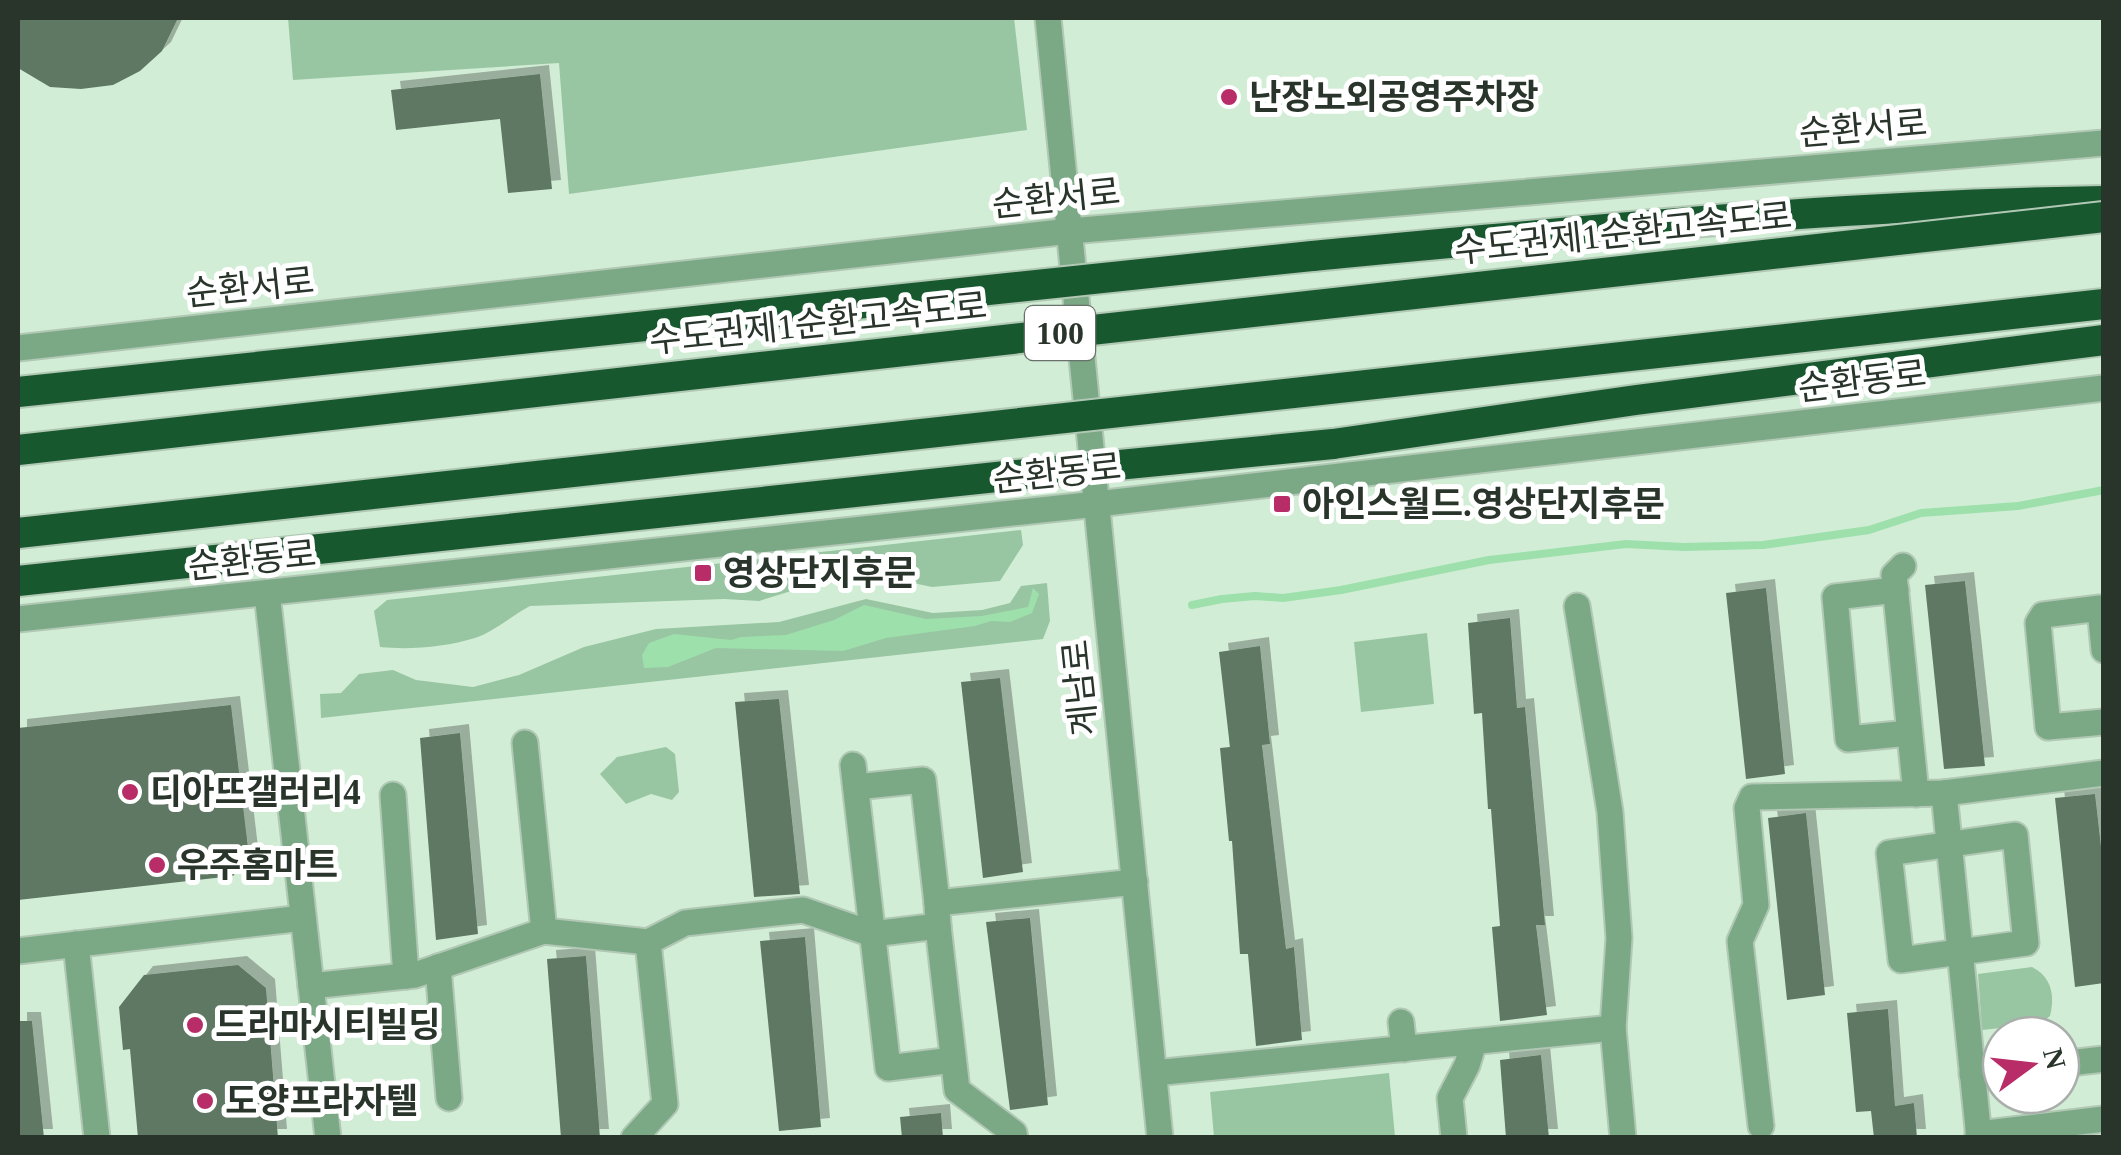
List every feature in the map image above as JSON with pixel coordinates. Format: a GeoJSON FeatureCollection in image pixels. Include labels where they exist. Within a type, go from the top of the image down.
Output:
{"type":"FeatureCollection","features":[{"type":"Feature","properties":{"kind":"highway"},"geometry":{"type":"LineString","coordinates":[[18,392],[1667,222],[1984,203],[2104,202]]}},
{"type":"Feature","properties":{"kind":"highway","name":"수도권제1순환고속도로"},"geometry":{"type":"LineString","coordinates":[[18,450],[2104,217]]}},
{"type":"Feature","properties":{"kind":"highway"},"geometry":{"type":"LineString","coordinates":[[18,532],[2104,304]]}},
{"type":"Feature","properties":{"kind":"highway"},"geometry":{"type":"LineString","coordinates":[[18,580],[1333,444],[1636,400],[2104,340]]}},
{"type":"Feature","properties":{"kind":"street","name":"계남로"},"geometry":{"type":"LineString","coordinates":[[1048,18],[1160,1138]]}},
{"type":"Feature","properties":{"kind":"street","name":"순환서로"},"geometry":{"type":"LineString","coordinates":[[18,348],[1070,231],[2104,143]]}},
{"type":"Feature","properties":{"kind":"street","name":"순환동로"},"geometry":{"type":"LineString","coordinates":[[18,619],[1097,504],[2104,388]]}},
{"type":"Feature","properties":{"kind":"street"},"geometry":{"type":"LineString","coordinates":[[1910,732],[1848,739],[1835,597],[1899,578],[1916,794]]}},
{"type":"Feature","properties":{"kind":"street"},"geometry":{"type":"LineString","coordinates":[[267,594],[328,1138]]}},
{"type":"Feature","properties":{"kind":"street"},"geometry":{"type":"LineString","coordinates":[[1577,606],[1610,812],[1618,938],[1613,1028],[1624,1138]]}},
{"type":"Feature","properties":{"kind":"street"},"geometry":{"type":"LineString","coordinates":[[2104,650],[2100,608],[2042,614],[2038,623],[2048,727],[2104,722]]}},
{"type":"Feature","properties":{"kind":"street"},"geometry":{"type":"LineString","coordinates":[[525,744],[544,931]]}},
{"type":"Feature","properties":{"kind":"street"},"geometry":{"type":"LineString","coordinates":[[1761,1126],[1740,941],[1756,905],[1747,808],[1752,797],[1944,793],[2104,773]]}},
{"type":"Feature","properties":{"kind":"street"},"geometry":{"type":"LineString","coordinates":[[953,1060],[888,1068],[854,776],[923,780],[937,915],[953,1060],[956,1090],[1015,1138]]}},
{"type":"Feature","properties":{"kind":"street"},"geometry":{"type":"LineString","coordinates":[[1944,793],[1978,1136],[2104,1120]]}},
{"type":"Feature","properties":{"kind":"street"},"geometry":{"type":"LineString","coordinates":[[392,795],[406,976]]}},
{"type":"Feature","properties":{"kind":"street"},"geometry":{"type":"LineString","coordinates":[[2015,835],[2026,942],[1960,952],[1901,960],[1890,852],[2015,835]]}},
{"type":"Feature","properties":{"kind":"street"},"geometry":{"type":"LineString","coordinates":[[311,986],[406,976],[544,931],[648,942],[686,923],[803,910],[872,934],[937,915],[1135,882]]}},
{"type":"Feature","properties":{"kind":"street"},"geometry":{"type":"LineString","coordinates":[[18,951],[304,918]]}},
{"type":"Feature","properties":{"kind":"street"},"geometry":{"type":"LineString","coordinates":[[634,1138],[666,1104],[648,942]]}},
{"type":"Feature","properties":{"kind":"street"},"geometry":{"type":"LineString","coordinates":[[76,944],[97,1138]]}},
{"type":"Feature","properties":{"kind":"street"},"geometry":{"type":"LineString","coordinates":[[438,967],[449,1098]]}},
{"type":"Feature","properties":{"kind":"street"},"geometry":{"type":"LineString","coordinates":[[1400,1022],[1404,1049]]}},
{"type":"Feature","properties":{"kind":"street"},"geometry":{"type":"LineString","coordinates":[[1154,1073],[1613,1028]]}},
{"type":"Feature","properties":{"kind":"street"},"geometry":{"type":"LineString","coordinates":[[1454,1138],[1450,1098],[1467,1066],[1474,1042]]}},
{"type":"Feature","properties":{"kind":"street"},"geometry":{"type":"LineString","coordinates":[[1972,1074],[1981,1073]]}},
{"type":"Feature","properties":{"kind":"shaded area"},"geometry":{"type":"Polygon","coordinates":[[[288,18],[1014,18],[1027,130],[569,194],[559,63],[293,80],[288,18]]]}},
{"type":"Feature","properties":{"kind":"shaded area"},"geometry":{"type":"Polygon","coordinates":[[[1021,530],[1023,545],[1000,581],[932,587],[865,573],[830,579],[759,601],[530,606],[475,638],[416,648],[380,647],[374,611],[387,600],[1021,530]]]}},
{"type":"Feature","properties":{"kind":"shaded area"},"geometry":{"type":"Polygon","coordinates":[[[1047,583],[1050,621],[1043,639],[321,718],[320,694],[341,693],[359,674],[393,670],[416,680],[473,687],[519,675],[584,647],[656,629],[779,622],[866,599],[933,613],[982,610],[1010,603],[1021,586],[1047,583]]]}},
{"type":"Feature","properties":{"kind":"shaded area"},"geometry":{"type":"Polygon","coordinates":[[[1033,588],[1039,594],[1032,613],[1010,622],[991,621],[886,638],[843,651],[716,648],[668,667],[644,668],[642,655],[649,643],[674,634],[731,640],[786,635],[834,620],[864,605],[926,619],[982,616],[1028,607],[1033,588]]]}},
{"type":"Feature","properties":{"kind":"shaded area"},"geometry":{"type":"Polygon","coordinates":[[[1427,633],[1434,704],[1361,712],[1354,642],[1427,633]]]}},
{"type":"Feature","properties":{"kind":"shaded area"},"geometry":{"type":"Polygon","coordinates":[[[666,747],[675,754],[679,792],[672,800],[651,794],[626,804],[600,774],[617,757],[666,747]]]}},
{"type":"Feature","properties":{"kind":"shaded area"},"geometry":{"type":"Polygon","coordinates":[[[2032,967],[2044,976],[2050,988],[2050,1015],[1981,1016],[1978,974],[2032,967]]]}},
{"type":"Feature","properties":{"kind":"shaded area"},"geometry":{"type":"Polygon","coordinates":[[[1389,1073],[1395,1137],[1214,1137],[1210,1092],[1389,1073]]]}},
{"type":"Feature","properties":{"kind":"building"},"geometry":{"type":"Polygon","coordinates":[[[18,18],[178,18],[162,51],[140,71],[113,85],[81,89],[50,87],[18,68],[18,18]]]}},
{"type":"Feature","properties":{"kind":"building"},"geometry":{"type":"Polygon","coordinates":[[[540,74],[552,189],[508,193],[500,119],[396,130],[391,90],[540,74]]]}},
{"type":"Feature","properties":{"kind":"building"},"geometry":{"type":"Polygon","coordinates":[[[1965,581],[1985,766],[1944,769],[1925,585],[1965,581]]]}},
{"type":"Feature","properties":{"kind":"building"},"geometry":{"type":"Polygon","coordinates":[[[1766,588],[1785,774],[1746,779],[1726,593],[1766,588]]]}},
{"type":"Feature","properties":{"kind":"building"},"geometry":{"type":"Polygon","coordinates":[[[1510,618],[1517,708],[1525,707],[1545,925],[1536,925],[1547,1015],[1500,1021],[1492,927],[1500,926],[1491,809],[1482,713],[1474,714],[1468,623],[1510,618]]]}},
{"type":"Feature","properties":{"kind":"building"},"geometry":{"type":"Polygon","coordinates":[[[1260,646],[1270,744],[1262,745],[1286,949],[1294,947],[1302,1040],[1256,1046],[1248,954],[1240,954],[1220,748],[1230,747],[1219,652],[1260,646]]]}},
{"type":"Feature","properties":{"kind":"building"},"geometry":{"type":"Polygon","coordinates":[[[1000,678],[1023,872],[983,878],[961,682],[1000,678]]]}},
{"type":"Feature","properties":{"kind":"building"},"geometry":{"type":"Polygon","coordinates":[[[779,699],[800,894],[754,897],[735,702],[779,699]]]}},
{"type":"Feature","properties":{"kind":"building","name":"디아뜨갤러리4"},"geometry":{"type":"Polygon","coordinates":[[[231,705],[249,856],[233,876],[18,900],[18,728],[231,705]]]}},
{"type":"Feature","properties":{"kind":"building"},"geometry":{"type":"Polygon","coordinates":[[[460,733],[478,934],[436,940],[420,738],[460,733]]]}},
{"type":"Feature","properties":{"kind":"building"},"geometry":{"type":"Polygon","coordinates":[[[2095,794],[2104,873],[2104,983],[2075,987],[2055,798],[2095,794]]]}},
{"type":"Feature","properties":{"kind":"building"},"geometry":{"type":"Polygon","coordinates":[[[1806,813],[1825,995],[1787,1000],[1768,818],[1806,813]]]}},
{"type":"Feature","properties":{"kind":"building"},"geometry":{"type":"Polygon","coordinates":[[[1030,918],[1048,1105],[1010,1110],[986,922],[1030,918]]]}},
{"type":"Feature","properties":{"kind":"building"},"geometry":{"type":"Polygon","coordinates":[[[805,937],[821,1127],[779,1131],[760,941],[805,937]]]}},
{"type":"Feature","properties":{"kind":"building"},"geometry":{"type":"Polygon","coordinates":[[[586,956],[600,1138],[561,1138],[547,959],[586,956]]]}},
{"type":"Feature","properties":{"kind":"building"},"geometry":{"type":"Polygon","coordinates":[[[238,965],[266,988],[278,1138],[138,1138],[130,1049],[123,1050],[119,1007],[144,975],[238,965]]]}},
{"type":"Feature","properties":{"kind":"building"},"geometry":{"type":"Polygon","coordinates":[[[1888,1009],[1895,1106],[1914,1103],[1917,1138],[1874,1138],[1871,1111],[1856,1112],[1847,1013],[1888,1009]]]}},
{"type":"Feature","properties":{"kind":"building"},"geometry":{"type":"Polygon","coordinates":[[[18,1021],[32,1021],[44,1138],[18,1138],[18,1021]]]}},
{"type":"Feature","properties":{"kind":"building"},"geometry":{"type":"Polygon","coordinates":[[[1541,1055],[1549,1138],[1506,1138],[1500,1060],[1541,1055]]]}},
{"type":"Feature","properties":{"kind":"building"},"geometry":{"type":"Polygon","coordinates":[[[941,1113],[943,1138],[902,1138],[900,1117],[941,1113]]]}},
{"type":"Feature","properties":{"kind":"waterway"},"geometry":{"type":"LineString","coordinates":[[1192,605],[1341,590],[1489,560],[1626,544],[1763,545],[1869,530],[1921,513],[2018,506],[2104,490]]}},
{"type":"Feature","properties":{"kind":"place","name":"난장노외공영주차장"},"geometry":{"type":"Point","coordinates":[1229,97]}},
{"type":"Feature","properties":{"kind":"place","name":"아인스월드.영상단지후문"},"geometry":{"type":"Point","coordinates":[1282,504]}},
{"type":"Feature","properties":{"kind":"place","name":"영상단지후문"},"geometry":{"type":"Point","coordinates":[703,573]}},
{"type":"Feature","properties":{"kind":"place","name":"디아뜨갤러리4"},"geometry":{"type":"Point","coordinates":[130,792]}},
{"type":"Feature","properties":{"kind":"place","name":"우주홈마트"},"geometry":{"type":"Point","coordinates":[157,865]}},
{"type":"Feature","properties":{"kind":"place","name":"드라마시티빌딩"},"geometry":{"type":"Point","coordinates":[195,1025]}},
{"type":"Feature","properties":{"kind":"place","name":"도양프라자텔"},"geometry":{"type":"Point","coordinates":[205,1101]}}]}
